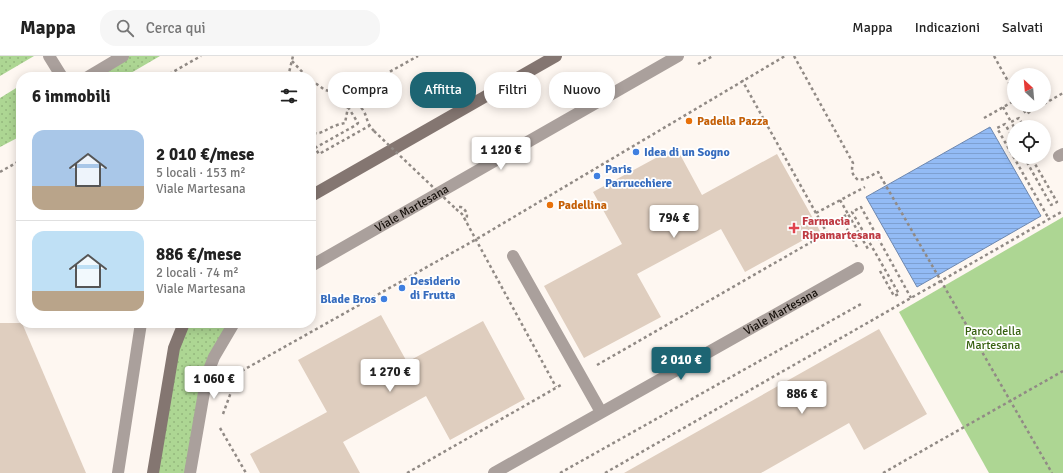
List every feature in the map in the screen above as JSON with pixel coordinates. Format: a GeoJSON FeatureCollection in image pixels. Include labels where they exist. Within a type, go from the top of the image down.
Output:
{"type":"FeatureCollection","features":[{"type":"Feature","properties":{"kind":"street"},"geometry":{"type":"LineString","coordinates":[[49,56],[59,72]]}},
{"type":"Feature","properties":{"kind":"street"},"geometry":{"type":"LineString","coordinates":[[96,72],[123,56]]}},
{"type":"Feature","properties":{"kind":"street"},"geometry":{"type":"LineString","coordinates":[[316,193],[556,56]]}},
{"type":"Feature","properties":{"kind":"street","name":"Viale Martesana"},"geometry":{"type":"LineString","coordinates":[[316,263],[678,56]]}},
{"type":"Feature","properties":{"kind":"street"},"geometry":{"type":"LineString","coordinates":[[513,256],[601,412]]}},
{"type":"Feature","properties":{"kind":"street","name":"Viale Martesana"},"geometry":{"type":"LineString","coordinates":[[494,473],[858,268]]}},
{"type":"Feature","properties":{"kind":"street"},"geometry":{"type":"LineString","coordinates":[[118,473],[140,328]]}},
{"type":"Feature","properties":{"kind":"street"},"geometry":{"type":"LineString","coordinates":[[153,473],[174,348],[182,328]]}},
{"type":"Feature","properties":{"kind":"street"},"geometry":{"type":"LineString","coordinates":[[190,473],[207,375],[214,356],[231,328]]}},
{"type":"Feature","properties":{"kind":"path"},"geometry":{"type":"LineString","coordinates":[[173,72],[201,56]]}},
{"type":"Feature","properties":{"kind":"path"},"geometry":{"type":"LineString","coordinates":[[289,72],[293,56]]}},
{"type":"Feature","properties":{"kind":"path"},"geometry":{"type":"LineString","coordinates":[[389,72],[418,56]]}},
{"type":"Feature","properties":{"kind":"path"},"geometry":{"type":"LineString","coordinates":[[222,419],[238,373],[476,240],[742,80],[785,56]]}},
{"type":"Feature","properties":{"kind":"path"},"geometry":{"type":"LineString","coordinates":[[794,56],[853,163],[851,170],[852,176],[858,180],[866,179],[878,172],[1052,473]]}},
{"type":"Feature","properties":{"kind":"path"},"geometry":{"type":"LineString","coordinates":[[994,56],[1007,79]]}},
{"type":"Feature","properties":{"kind":"path"},"geometry":{"type":"LineString","coordinates":[[292,61],[302,72]]}},
{"type":"Feature","properties":{"kind":"path"},"geometry":{"type":"LineString","coordinates":[[407,473],[827,233],[742,80]]}},
{"type":"Feature","properties":{"kind":"path"},"geometry":{"type":"LineString","coordinates":[[316,84],[328,91]]}},
{"type":"Feature","properties":{"kind":"path"},"geometry":{"type":"LineString","coordinates":[[1051,100],[1063,93]]}},
{"type":"Feature","properties":{"kind":"path"},"geometry":{"type":"LineString","coordinates":[[984,118],[1007,105]]}},
{"type":"Feature","properties":{"kind":"path"},"geometry":{"type":"LineString","coordinates":[[1003,107],[1010,120]]}},
{"type":"Feature","properties":{"kind":"path"},"geometry":{"type":"LineString","coordinates":[[316,134],[323,133],[333,126],[345,124],[348,108]]}},
{"type":"Feature","properties":{"kind":"path"},"geometry":{"type":"LineString","coordinates":[[316,147],[358,123],[349,108]]}},
{"type":"Feature","properties":{"kind":"path"},"geometry":{"type":"LineString","coordinates":[[362,108],[369,126],[462,214],[556,387]]}},
{"type":"Feature","properties":{"kind":"path"},"geometry":{"type":"LineString","coordinates":[[1007,128],[1005,124],[997,128],[1007,146]]}},
{"type":"Feature","properties":{"kind":"path"},"geometry":{"type":"LineString","coordinates":[[316,150],[319,154],[369,126]]}},
{"type":"Feature","properties":{"kind":"path"},"geometry":{"type":"LineString","coordinates":[[0,172],[16,163]]}},
{"type":"Feature","properties":{"kind":"path"},"geometry":{"type":"LineString","coordinates":[[1018,164],[1049,219]]}},
{"type":"Feature","properties":{"kind":"path"},"geometry":{"type":"LineString","coordinates":[[1028,164],[1052,205],[1057,202],[1035,164]]}},
{"type":"Feature","properties":{"kind":"path"},"geometry":{"type":"LineString","coordinates":[[816,213],[865,187]]}},
{"type":"Feature","properties":{"kind":"path"},"geometry":{"type":"LineString","coordinates":[[840,200],[848,214]]}},
{"type":"Feature","properties":{"kind":"path"},"geometry":{"type":"LineString","coordinates":[[456,209],[461,207],[466,210],[468,215],[465,221]]}},
{"type":"Feature","properties":{"kind":"path"},"geometry":{"type":"LineString","coordinates":[[605,473],[1063,211]]}},
{"type":"Feature","properties":{"kind":"path"},"geometry":{"type":"LineString","coordinates":[[560,473],[861,304]]}},
{"type":"Feature","properties":{"kind":"path"},"geometry":{"type":"LineString","coordinates":[[883,473],[1063,371]]}},
{"type":"Feature","properties":{"kind":"path"},"geometry":{"type":"LineString","coordinates":[[219,426],[246,473]]}},
{"type":"Feature","properties":{"kind":"green space"},"geometry":{"type":"Polygon","coordinates":[[[0,56],[34,56],[0,76],[0,56]]]}},
{"type":"Feature","properties":{"kind":"green space"},"geometry":{"type":"Polygon","coordinates":[[[114,56],[160,56],[133,72],[87,72],[114,56]]]}},
{"type":"Feature","properties":{"kind":"green space"},"geometry":{"type":"Polygon","coordinates":[[[16,88],[16,139],[0,147],[0,98],[16,88]]]}},
{"type":"Feature","properties":{"kind":"green space","name":"Parco della Martesana"},"geometry":{"type":"Polygon","coordinates":[[[1063,217],[1063,473],[989,473],[899,312],[1063,217]]]}},
{"type":"Feature","properties":{"kind":"green space"},"geometry":{"type":"Polygon","coordinates":[[[183,328],[231,328],[214,357],[190,473],[153,473],[183,328]]]}},
{"type":"Feature","properties":{"kind":"water"},"geometry":{"type":"Polygon","coordinates":[[[990,127],[1007,157],[1007,164],[1011,164],[1041,216],[917,287],[866,197],[990,127]]]}},
{"type":"Feature","properties":{"kind":"building"},"geometry":{"type":"Polygon","coordinates":[[[676,147],[702,195],[777,154],[820,231],[745,272],[721,229],[637,274],[661,317],[584,358],[544,286],[622,244],[593,192],[676,147]]]}},
{"type":"Feature","properties":{"kind":"building"},"geometry":{"type":"Polygon","coordinates":[[[381,315],[407,362],[483,321],[525,399],[450,440],[426,396],[343,442],[360,473],[260,473],[250,454],[327,412],[298,360],[381,315]]]}},
{"type":"Feature","properties":{"kind":"building"},"geometry":{"type":"Polygon","coordinates":[[[0,323],[16,323],[16,328],[24,328],[86,473],[0,473],[0,323]]]}},
{"type":"Feature","properties":{"kind":"building"},"geometry":{"type":"Polygon","coordinates":[[[879,329],[927,414],[864,450],[849,423],[761,473],[624,473],[879,329]]]}},
{"type":"Feature","properties":{"kind":"place","name":"Padella Pazza"},"geometry":{"type":"Point","coordinates":[689,121]}},
{"type":"Feature","properties":{"kind":"place","name":"Idea di un Sogno"},"geometry":{"type":"Point","coordinates":[636,152]}},
{"type":"Feature","properties":{"kind":"place","name":"Paris Parrucchiere"},"geometry":{"type":"Point","coordinates":[597,176]}},
{"type":"Feature","properties":{"kind":"place","name":"Padellina"},"geometry":{"type":"Point","coordinates":[550,205]}},
{"type":"Feature","properties":{"kind":"place","name":"Farmacia Ripamartesana"},"geometry":{"type":"Point","coordinates":[794,228]}},
{"type":"Feature","properties":{"kind":"place","name":"Desiderio di Frutta"},"geometry":{"type":"Point","coordinates":[402,288]}},
{"type":"Feature","properties":{"kind":"place","name":"Blade Bros"},"geometry":{"type":"Point","coordinates":[384,299]}}]}
